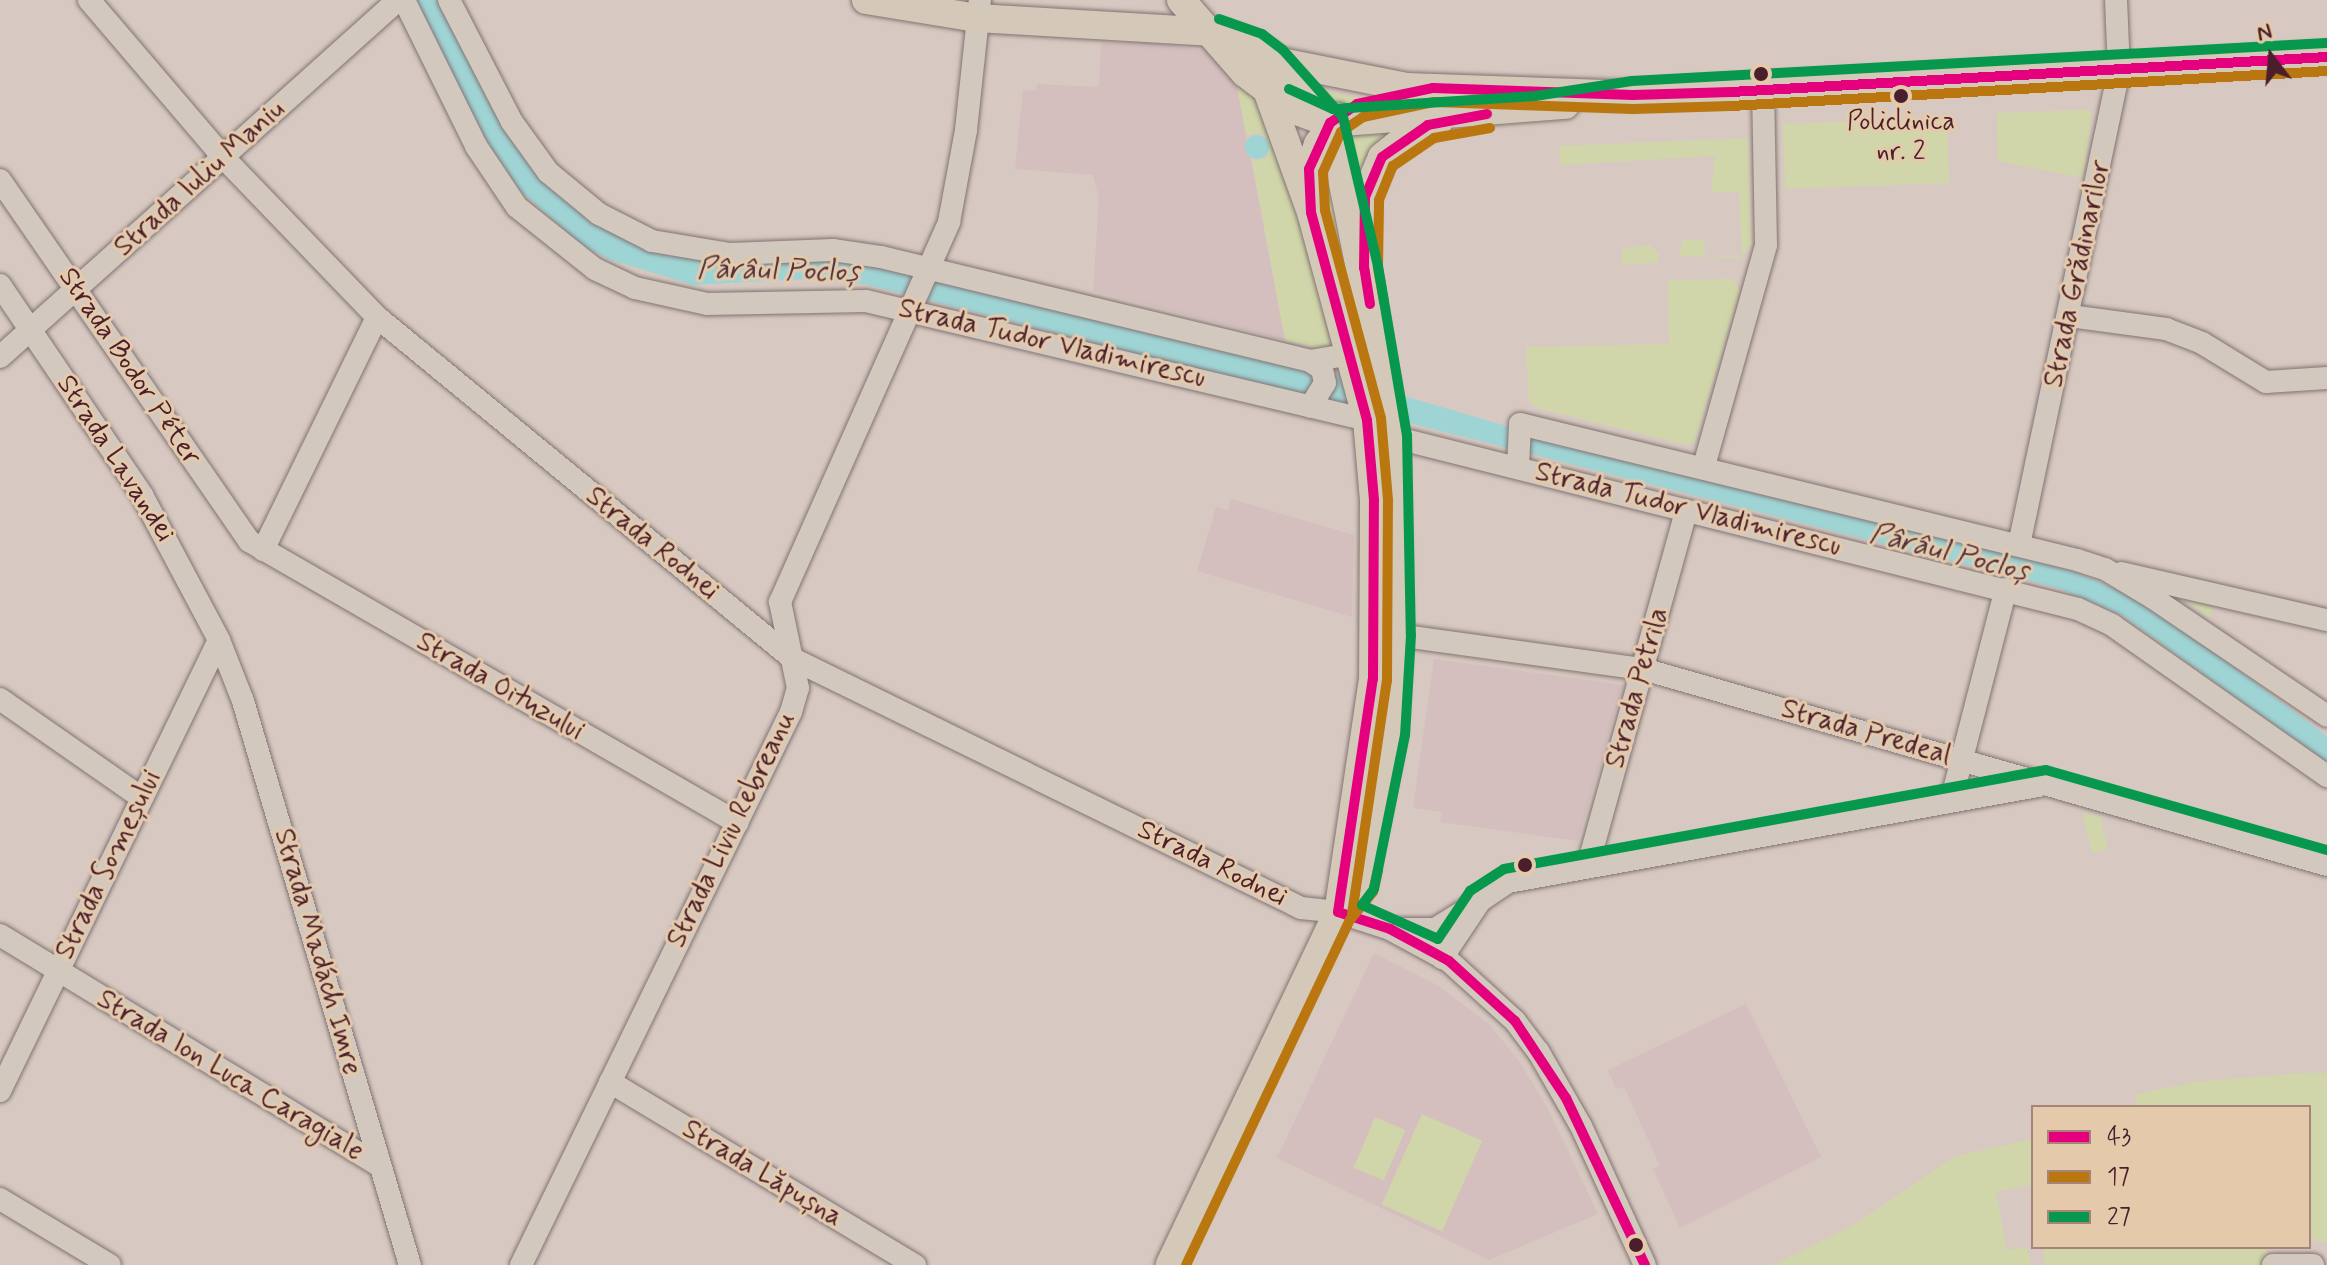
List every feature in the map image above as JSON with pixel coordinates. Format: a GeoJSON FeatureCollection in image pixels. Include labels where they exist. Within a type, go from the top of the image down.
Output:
{"type":"FeatureCollection","features":[{"type":"Feature","properties":{"kind":"main road"},"geometry":{"type":"LineString","coordinates":[[866,0],[1214,32],[1256,47],[1275,61],[1330,123],[1364,268],[1393,437],[1397,635],[1391,734],[1360,886],[1338,912],[1170,1265]]}},
{"type":"Feature","properties":{"kind":"main road"},"geometry":{"type":"LineString","coordinates":[[1181,0],[1214,32],[1245,73],[1294,110],[1330,123],[1452,117],[1633,95]]}},
{"type":"Feature","properties":{"kind":"main road"},"geometry":{"type":"LineString","coordinates":[[1275,61],[1365,81],[1433,88],[1633,95],[1763,91],[2327,57]]}},
{"type":"Feature","properties":{"kind":"main road"},"geometry":{"type":"LineString","coordinates":[[1311,212],[1309,169],[1330,123],[1357,104],[1433,88]]}},
{"type":"Feature","properties":{"kind":"main road"},"geometry":{"type":"LineString","coordinates":[[1267,90],[1311,212],[1352,354],[1367,420],[1374,500],[1373,679],[1338,912]]}},
{"type":"Feature","properties":{"kind":"main road"},"geometry":{"type":"LineString","coordinates":[[1364,268],[1365,197],[1382,157],[1412,133],[1452,117]]}},
{"type":"Feature","properties":{"kind":"street","name":"Strada Rodnei"},"geometry":{"type":"LineString","coordinates":[[89,0],[224,158],[377,317],[793,659],[1301,908],[1338,912],[1390,929]]}},
{"type":"Feature","properties":{"kind":"street","name":"Strada Iuliu Maniu"},"geometry":{"type":"LineString","coordinates":[[0,357],[401,0]]}},
{"type":"Feature","properties":{"kind":"street","name":"Strada Tudor Vladimirescu"},"geometry":{"type":"LineString","coordinates":[[401,0],[493,174],[517,207],[595,269],[635,288],[688,302],[834,298],[913,304],[1367,420]]}},
{"type":"Feature","properties":{"kind":"street","name":"Strada Tudor Vladimirescu"},"geometry":{"type":"LineString","coordinates":[[449,0],[528,147],[565,189],[599,214],[652,241],[689,250],[730,254],[833,250],[928,268],[1310,361],[1352,354]]}},
{"type":"Feature","properties":{"kind":"street","name":"Strada Grădinarilor"},"geometry":{"type":"LineString","coordinates":[[2019,545],[2070,316],[2119,71],[2116,0]]}},
{"type":"Feature","properties":{"kind":"street","name":"Strada Liviu Rebreanu"},"geometry":{"type":"LineString","coordinates":[[521,1265],[791,712],[798,688],[793,659],[781,625],[786,583],[949,222],[978,9]]}},
{"type":"Feature","properties":{"kind":"street"},"geometry":{"type":"LineString","coordinates":[[1704,466],[1762,268],[1769,217],[1763,91]]}},
{"type":"Feature","properties":{"kind":"street","name":"Strada Bodor Péter"},"geometry":{"type":"LineString","coordinates":[[0,180],[237,527],[263,550]]}},
{"type":"Feature","properties":{"kind":"street","name":"Strada Lavandei"},"geometry":{"type":"LineString","coordinates":[[0,285],[142,495],[219,640]]}},
{"type":"Feature","properties":{"kind":"street"},"geometry":{"type":"LineString","coordinates":[[2070,316],[2166,329],[2202,343],[2266,382],[2327,378]]}},
{"type":"Feature","properties":{"kind":"street"},"geometry":{"type":"LineString","coordinates":[[263,550],[377,317]]}},
{"type":"Feature","properties":{"kind":"street"},"geometry":{"type":"LineString","coordinates":[[1310,361],[1322,369],[1325,383],[1310,407]]}},
{"type":"Feature","properties":{"kind":"street","name":"Strada Tudor Vladimirescu"},"geometry":{"type":"LineString","coordinates":[[1518,467],[1520,424],[1704,466],[2105,569],[2327,620]]}},
{"type":"Feature","properties":{"kind":"street","name":"Strada Tudor Vladimirescu"},"geometry":{"type":"LineString","coordinates":[[1393,437],[2078,609],[2112,625],[2327,776]]}},
{"type":"Feature","properties":{"kind":"street","name":"Strada Petrila"},"geometry":{"type":"LineString","coordinates":[[1588,865],[1686,511]]}},
{"type":"Feature","properties":{"kind":"street","name":"Strada Oituzului"},"geometry":{"type":"LineString","coordinates":[[263,550],[738,823]]}},
{"type":"Feature","properties":{"kind":"street","name":"Strada Tudor Vladimirescu"},"geometry":{"type":"LineString","coordinates":[[2105,569],[2327,716]]}},
{"type":"Feature","properties":{"kind":"street"},"geometry":{"type":"LineString","coordinates":[[1951,801],[2006,589]]}},
{"type":"Feature","properties":{"kind":"street","name":"Strada Predeal"},"geometry":{"type":"LineString","coordinates":[[1397,635],[1643,669],[2327,865]]}},
{"type":"Feature","properties":{"kind":"street","name":"Strada Someșului"},"geometry":{"type":"LineString","coordinates":[[0,1091],[219,640]]}},
{"type":"Feature","properties":{"kind":"street","name":"Strada Madách Imre"},"geometry":{"type":"LineString","coordinates":[[219,640],[243,701],[410,1265]]}},
{"type":"Feature","properties":{"kind":"street"},"geometry":{"type":"LineString","coordinates":[[0,699],[142,798]]}},
{"type":"Feature","properties":{"kind":"street"},"geometry":{"type":"LineString","coordinates":[[1390,929],[1435,929],[1508,882],[1588,865],[2047,784]]}},
{"type":"Feature","properties":{"kind":"street"},"geometry":{"type":"LineString","coordinates":[[1442,958],[1480,901]]}},
{"type":"Feature","properties":{"kind":"street"},"geometry":{"type":"LineString","coordinates":[[1390,929],[1442,958],[1490,996],[1538,1051],[1581,1126],[1645,1265]]}},
{"type":"Feature","properties":{"kind":"street","name":"Strada Ion Luca Caragiale"},"geometry":{"type":"LineString","coordinates":[[0,935],[379,1165]]}},
{"type":"Feature","properties":{"kind":"street","name":"Strada Lăpușna"},"geometry":{"type":"LineString","coordinates":[[610,1082],[915,1265]]}},
{"type":"Feature","properties":{"kind":"street"},"geometry":{"type":"LineString","coordinates":[[0,1199],[110,1265]]}},
{"type":"Feature","properties":{"kind":"street"},"geometry":{"type":"LineString","coordinates":[[2273,1265],[2313,1265]]}},
{"type":"Feature","properties":{"kind":"shaded area"},"geometry":{"type":"Polygon","coordinates":[[[1146,42],[1213,52],[1234,69],[1285,340],[1093,291],[1099,198],[1093,175],[1015,169],[1023,90],[1036,91],[1037,84],[1099,87],[1101,43],[1146,42]]]}},
{"type":"Feature","properties":{"kind":"shaded area"},"geometry":{"type":"Polygon","coordinates":[[[1231,499],[1354,535],[1352,617],[1197,571],[1216,507],[1228,510],[1231,499]]]}},
{"type":"Feature","properties":{"kind":"shaded area"},"geometry":{"type":"Polygon","coordinates":[[[1434,659],[1623,685],[1578,841],[1440,822],[1442,812],[1413,808],[1434,659]]]}},
{"type":"Feature","properties":{"kind":"shaded area"},"geometry":{"type":"Polygon","coordinates":[[[1374,953],[1437,985],[1489,1024],[1520,1062],[1548,1109],[1598,1214],[1489,1260],[1277,1158],[1374,953]]]}},
{"type":"Feature","properties":{"kind":"shaded area"},"geometry":{"type":"Polygon","coordinates":[[[1746,1004],[1821,1157],[1680,1228],[1653,1169],[1660,1166],[1624,1087],[1616,1089],[1608,1070],[1746,1004]]]}},
{"type":"Feature","properties":{"kind":"green space"},"geometry":{"type":"Polygon","coordinates":[[[1234,70],[1267,117],[1334,331],[1331,346],[1320,349],[1285,340],[1252,161],[1268,157],[1263,132],[1246,135],[1234,70]]]}},
{"type":"Feature","properties":{"kind":"green space"},"geometry":{"type":"Polygon","coordinates":[[[1311,87],[1361,99],[1328,115],[1311,87]]]}},
{"type":"Feature","properties":{"kind":"green space"},"geometry":{"type":"Polygon","coordinates":[[[2088,110],[2092,113],[2083,178],[1998,161],[1997,113],[2088,110]]]}},
{"type":"Feature","properties":{"kind":"green space"},"geometry":{"type":"Polygon","coordinates":[[[1947,118],[1949,183],[1785,189],[1783,124],[1947,118]]]}},
{"type":"Feature","properties":{"kind":"green space"},"geometry":{"type":"Polygon","coordinates":[[[1345,132],[1394,132],[1358,184],[1345,132]]]}},
{"type":"Feature","properties":{"kind":"green space"},"geometry":{"type":"Polygon","coordinates":[[[1748,138],[1751,246],[1742,255],[1739,192],[1711,192],[1715,156],[1560,165],[1559,146],[1748,138]]]}},
{"type":"Feature","properties":{"kind":"green space"},"geometry":{"type":"Polygon","coordinates":[[[1326,145],[1341,221],[1354,317],[1320,207],[1326,145]]]}},
{"type":"Feature","properties":{"kind":"green space"},"geometry":{"type":"Polygon","coordinates":[[[1683,240],[1704,240],[1705,257],[1679,256],[1683,240]]]}},
{"type":"Feature","properties":{"kind":"green space"},"geometry":{"type":"Polygon","coordinates":[[[1649,245],[1660,255],[1657,263],[1622,264],[1622,249],[1649,245]]]}},
{"type":"Feature","properties":{"kind":"green space"},"geometry":{"type":"Polygon","coordinates":[[[1742,255],[1739,258],[1707,257],[1742,255]]]}},
{"type":"Feature","properties":{"kind":"green space"},"geometry":{"type":"Polygon","coordinates":[[[1732,279],[1740,289],[1695,441],[1688,445],[1537,408],[1529,401],[1526,347],[1669,344],[1668,280],[1732,279]]]}},
{"type":"Feature","properties":{"kind":"green space"},"geometry":{"type":"Polygon","coordinates":[[[2183,598],[2217,600],[2209,618],[2183,598]]]}},
{"type":"Feature","properties":{"kind":"green space"},"geometry":{"type":"Polygon","coordinates":[[[2082,812],[2100,817],[2108,849],[2092,853],[2082,812]]]}},
{"type":"Feature","properties":{"kind":"green space"},"geometry":{"type":"Polygon","coordinates":[[[2327,1073],[2327,1242],[2311,1240],[2311,1105],[2136,1105],[2137,1094],[2196,1082],[2327,1073]]]}},
{"type":"Feature","properties":{"kind":"green space"},"geometry":{"type":"Polygon","coordinates":[[[1422,1114],[1482,1141],[1442,1231],[1382,1204],[1422,1114]]]}},
{"type":"Feature","properties":{"kind":"green space"},"geometry":{"type":"Polygon","coordinates":[[[1375,1117],[1405,1130],[1384,1181],[1354,1168],[1375,1117]]]}},
{"type":"Feature","properties":{"kind":"green space"},"geometry":{"type":"Polygon","coordinates":[[[2031,1139],[2031,1184],[1996,1192],[2007,1250],[2027,1247],[2031,1265],[1773,1265],[1854,1225],[1953,1157],[2031,1139]]]}},
{"type":"Feature","properties":{"kind":"green space"},"geometry":{"type":"Polygon","coordinates":[[[2044,1249],[2267,1249],[2267,1265],[2044,1265],[2044,1249]]]}},
{"type":"Feature","properties":{"kind":"water","name":"Pârâul Pocloș"},"geometry":{"type":"Polygon","coordinates":[[[408,0],[438,0],[512,138],[627,238],[848,255],[1298,365],[1527,432],[2076,572],[2150,604],[2327,736],[2327,763],[2120,614],[2057,588],[868,285],[810,279],[693,285],[611,260],[583,246],[510,182],[408,0]]]}},
{"type":"Feature","properties":{"kind":"water"},"geometry":{"type":"Polygon","coordinates":[[[1257,135],[1268,142],[1269,147],[1262,158],[1257,159],[1246,152],[1245,147],[1252,136],[1257,135]]]}},
{"type":"Feature","properties":{"kind":"transit line","name":"27"},"geometry":{"type":"LineString","coordinates":[[1219,19],[1262,34],[1283,50],[1343,117],[1378,266],[1407,435],[1411,635],[1405,735],[1374,889],[1362,905],[1438,939],[1470,891],[1504,869],[2046,770],[2327,850]]}},
{"type":"Feature","properties":{"kind":"transit line","name":"27"},"geometry":{"type":"LineString","coordinates":[[1289,89],[1333,109],[1535,96],[1632,81],[2326,43]]}},
{"type":"Feature","properties":{"kind":"transit line","name":"43"},"geometry":{"type":"LineString","coordinates":[[1338,912],[1373,679],[1374,500],[1367,420],[1311,212],[1309,169],[1330,123],[1357,104],[1433,88],[1633,95],[1731,92],[2327,57]]}},
{"type":"Feature","properties":{"kind":"transit line","name":"17"},"geometry":{"type":"LineString","coordinates":[[1352,914],[1387,681],[1388,500],[1381,418],[1325,210],[1323,172],[1341,132],[1363,117],[1434,102],[1633,109],[1731,106],[2327,71]]}},
{"type":"Feature","properties":{"kind":"transit line","name":"43"},"geometry":{"type":"LineString","coordinates":[[1370,304],[1364,268],[1365,197],[1382,157],[1428,125],[1487,114]]}},
{"type":"Feature","properties":{"kind":"transit line","name":"17"},"geometry":{"type":"LineString","coordinates":[[1384,302],[1378,267],[1379,200],[1393,166],[1434,138],[1490,128]]}},
{"type":"Feature","properties":{"kind":"transit line","name":"17"},"geometry":{"type":"LineString","coordinates":[[1186,1265],[1350,920],[1373,892],[1378,870]]}},
{"type":"Feature","properties":{"kind":"transit line","name":"43"},"geometry":{"type":"LineString","coordinates":[[1338,912],[1390,929],[1449,961],[1515,1021],[1566,1098],[1645,1265]]}},
{"type":"Feature","properties":{"kind":"place","name":"Policlinica nr. 2"},"geometry":{"type":"Point","coordinates":[1901,96]}}]}
